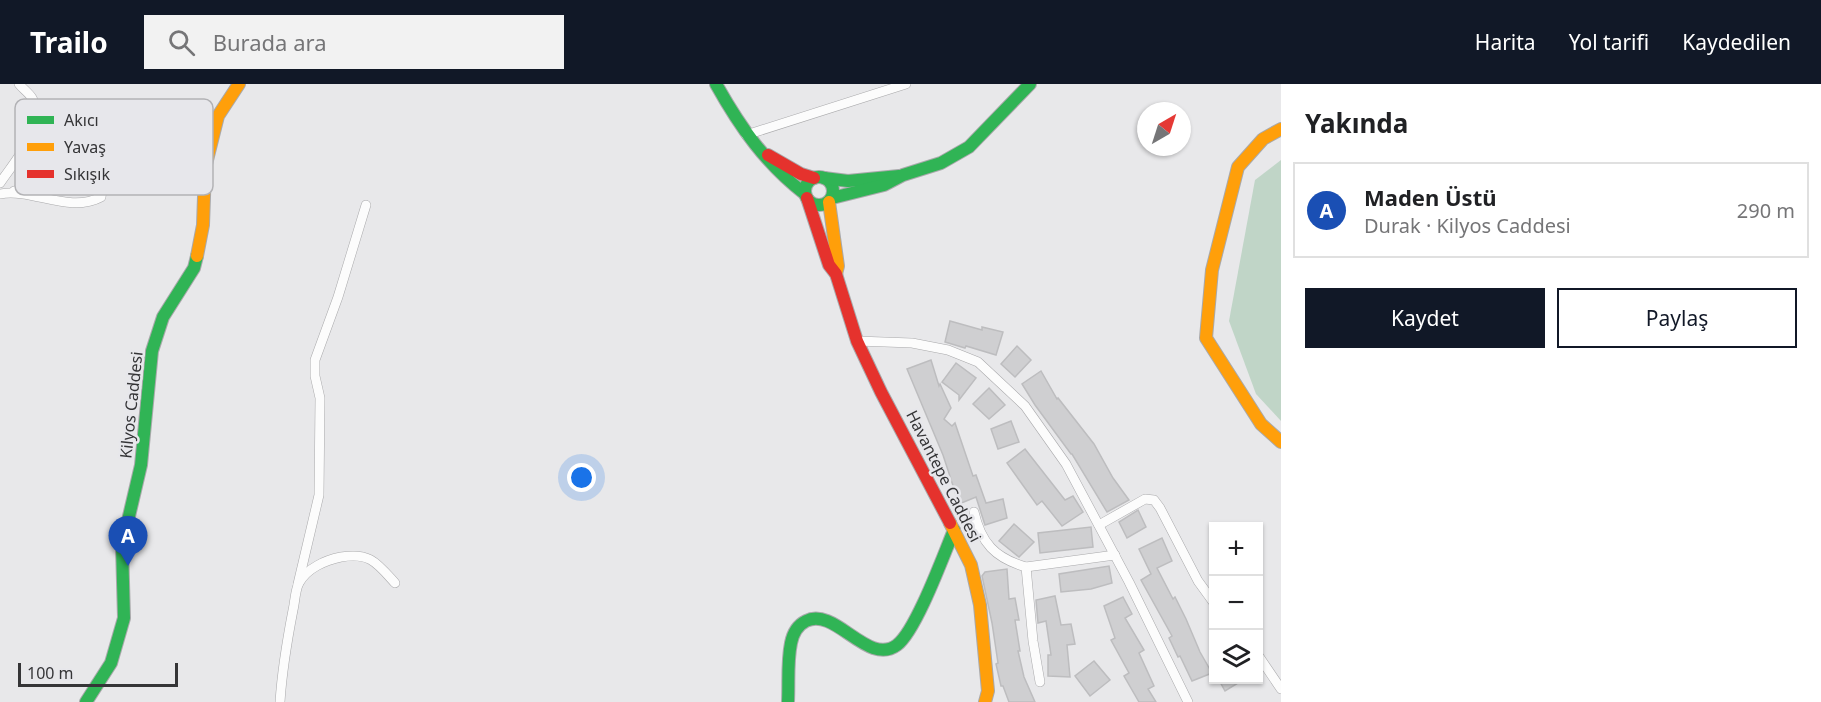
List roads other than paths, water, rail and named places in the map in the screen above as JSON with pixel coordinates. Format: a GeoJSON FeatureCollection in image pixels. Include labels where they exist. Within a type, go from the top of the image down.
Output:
{"type":"FeatureCollection","features":[{"type":"Feature","properties":{"kind":"street"},"geometry":{"type":"LineString","coordinates":[[19,84],[32,99]]}},
{"type":"Feature","properties":{"kind":"street","name":"Kilyos Caddesi"},"geometry":{"type":"LineString","coordinates":[[213,136],[218,116],[239,84]]}},
{"type":"Feature","properties":{"kind":"street"},"geometry":{"type":"LineString","coordinates":[[716,84],[753,146],[810,202],[819,205],[884,185],[941,163],[969,147],[1030,84]]}},
{"type":"Feature","properties":{"kind":"street"},"geometry":{"type":"LineString","coordinates":[[746,135],[906,84]]}},
{"type":"Feature","properties":{"kind":"street"},"geometry":{"type":"LineString","coordinates":[[1281,129],[1263,139],[1238,167],[1212,270],[1206,338],[1261,424],[1281,442]]}},
{"type":"Feature","properties":{"kind":"street"},"geometry":{"type":"LineString","coordinates":[[761,153],[801,174],[819,178],[848,181],[903,176]]}},
{"type":"Feature","properties":{"kind":"street"},"geometry":{"type":"LineString","coordinates":[[0,183],[15,161]]}},
{"type":"Feature","properties":{"kind":"street"},"geometry":{"type":"LineString","coordinates":[[806,196],[807,184],[819,178]]}},
{"type":"Feature","properties":{"kind":"street"},"geometry":{"type":"LineString","coordinates":[[819,178],[831,184],[833,193],[830,200]]}},
{"type":"Feature","properties":{"kind":"street"},"geometry":{"type":"LineString","coordinates":[[0,194],[15,191]]}},
{"type":"Feature","properties":{"kind":"street"},"geometry":{"type":"LineString","coordinates":[[25,195],[55,202],[94,201],[101,195]]}},
{"type":"Feature","properties":{"kind":"street","name":"Kilyos Caddesi"},"geometry":{"type":"LineString","coordinates":[[86,702],[111,663],[124,618],[122,546],[141,465],[152,351],[163,317],[194,268],[203,225],[204,195]]}},
{"type":"Feature","properties":{"kind":"street","name":"Havantepe Caddesi"},"geometry":{"type":"LineString","coordinates":[[806,196],[829,265],[836,274],[857,341],[880,392],[921,463],[971,565],[980,605],[988,691],[985,702]]}},
{"type":"Feature","properties":{"kind":"street","name":"Havantepe Caddesi"},"geometry":{"type":"LineString","coordinates":[[830,200],[838,266],[836,274]]}},
{"type":"Feature","properties":{"kind":"street"},"geometry":{"type":"LineString","coordinates":[[280,702],[282,666],[319,495],[320,398],[315,360],[338,297],[366,205]]}},
{"type":"Feature","properties":{"kind":"street"},"geometry":{"type":"LineString","coordinates":[[857,341],[912,343],[948,350],[978,362],[1025,406],[1066,464],[1115,555],[1188,702]]}},
{"type":"Feature","properties":{"kind":"street"},"geometry":{"type":"LineString","coordinates":[[1099,525],[1145,499],[1154,500],[1198,581],[1209,596]]}},
{"type":"Feature","properties":{"kind":"street"},"geometry":{"type":"LineString","coordinates":[[974,512],[978,529],[990,549],[1011,563],[1026,567],[1115,555]]}},
{"type":"Feature","properties":{"kind":"street"},"geometry":{"type":"LineString","coordinates":[[788,702],[790,647],[793,634],[798,626],[813,617],[824,619],[866,645],[885,649],[897,645],[918,611],[954,530]]}},
{"type":"Feature","properties":{"kind":"street"},"geometry":{"type":"LineString","coordinates":[[298,584],[309,572],[327,560],[352,555],[367,556],[395,583]]}},
{"type":"Feature","properties":{"kind":"street"},"geometry":{"type":"LineString","coordinates":[[1026,567],[1033,641],[1040,682]]}},
{"type":"Feature","properties":{"kind":"street"},"geometry":{"type":"LineString","coordinates":[[1263,662],[1281,688]]}},
{"type":"Feature","properties":{"kind":"place","name":"Maden Üstü"},"geometry":{"type":"Point","coordinates":[128,566]}}]}
